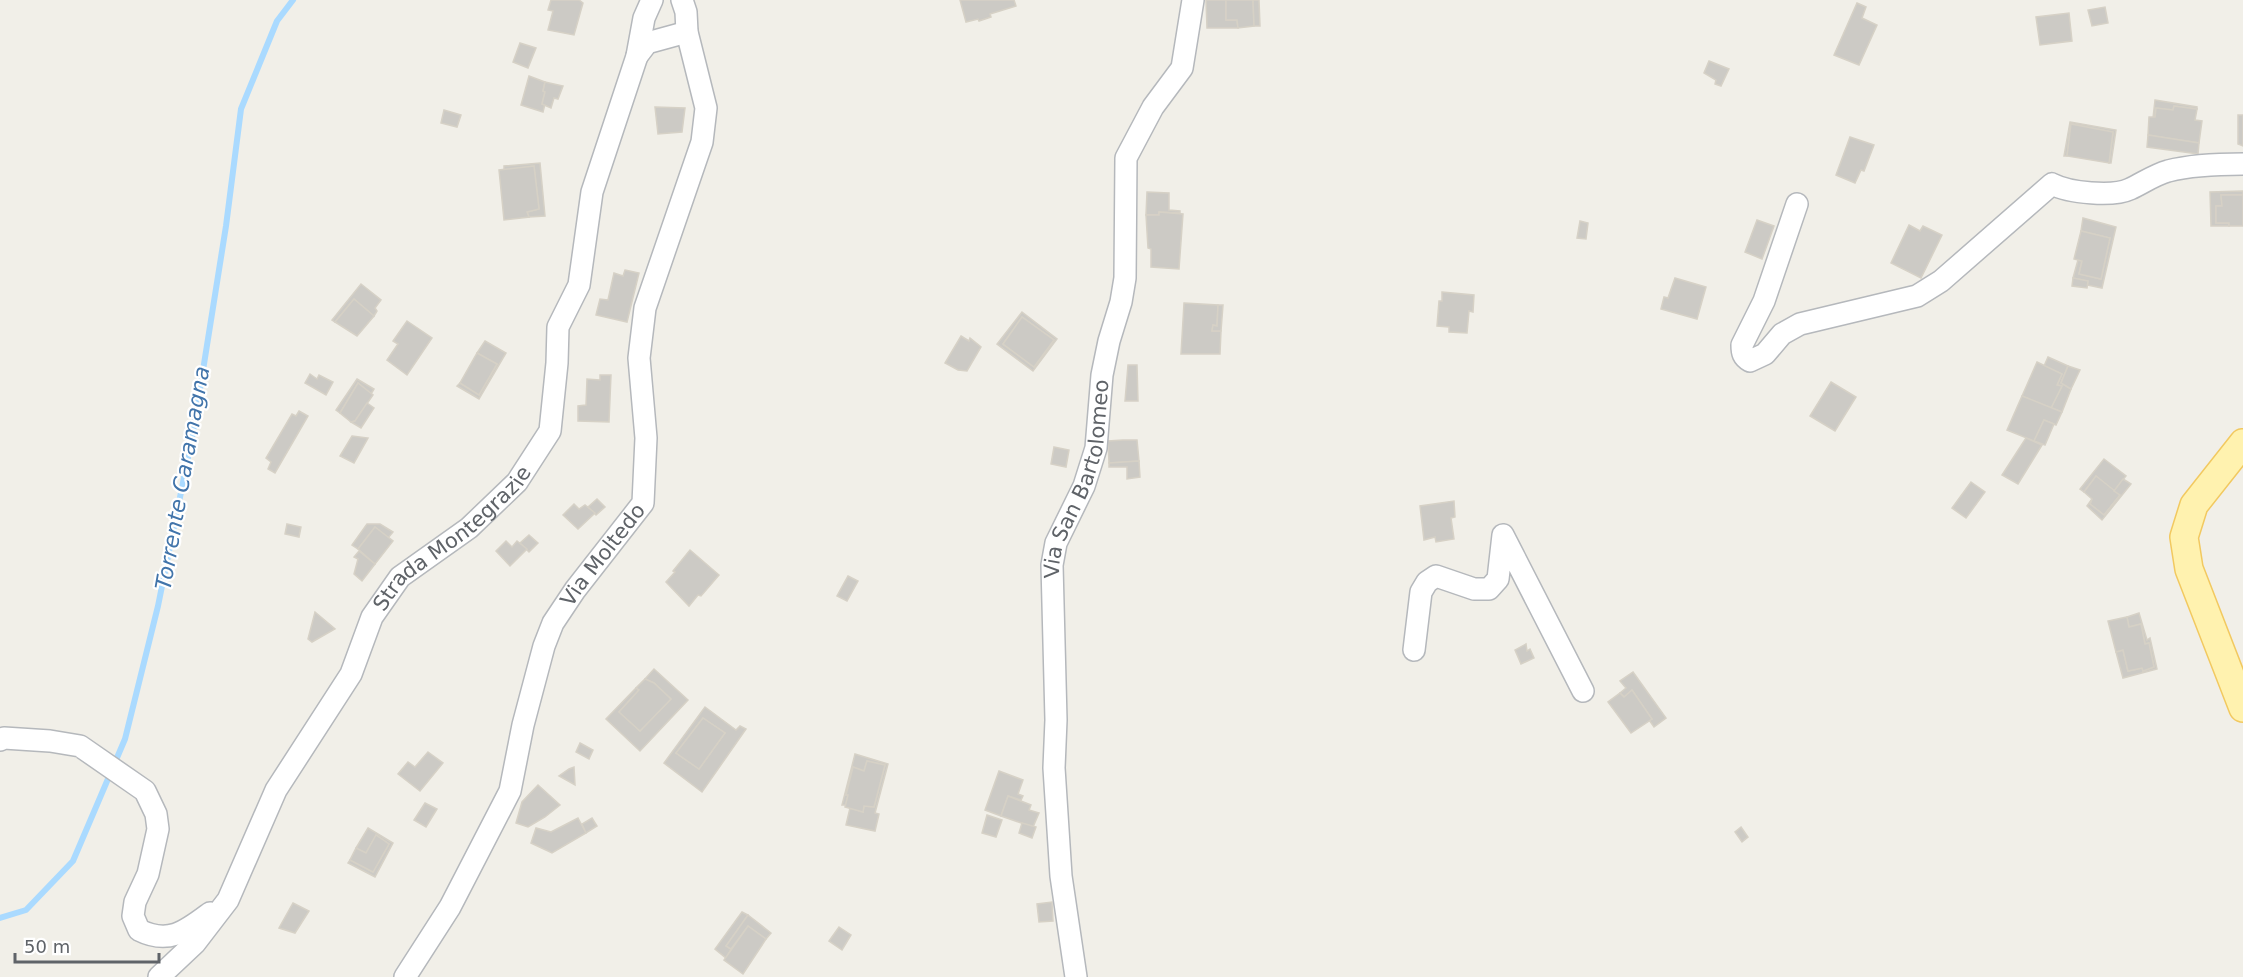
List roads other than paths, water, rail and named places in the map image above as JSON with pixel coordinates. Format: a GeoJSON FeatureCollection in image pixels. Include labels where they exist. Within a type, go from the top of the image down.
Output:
{"type":"FeatureCollection","features":[{"type":"Feature","properties":{"kind":"main road"},"geometry":{"type":"LineString","coordinates":[[2243,443],[2194,505],[2184,537],[2189,569],[2243,708]]}},
{"type":"Feature","properties":{"kind":"street","name":"Strada Montegrazie"},"geometry":{"type":"LineString","coordinates":[[159,977],[195,943],[228,900],[276,790],[351,674],[372,618],[400,577],[469,528],[517,482],[550,431],[558,327],[579,285],[592,192],[636,56],[644,18],[652,0]]}},
{"type":"Feature","properties":{"kind":"street","name":"Via Moltedo"},"geometry":{"type":"LineString","coordinates":[[405,977],[450,907],[510,791],[523,725],[544,646],[554,623],[575,590],[643,503],[646,438],[639,358],[645,308],[702,142],[706,108],[687,32],[686,12],[682,0]]}},
{"type":"Feature","properties":{"kind":"street","name":"Via San Bartolomeo"},"geometry":{"type":"LineString","coordinates":[[1076,977],[1061,876],[1054,768],[1056,720],[1052,565],[1056,543],[1084,486],[1096,448],[1102,375],[1108,341],[1121,302],[1125,278],[1126,158],[1154,107],[1182,68],[1193,0]]}},
{"type":"Feature","properties":{"kind":"street"},"geometry":{"type":"LineString","coordinates":[[636,56],[647,43],[687,32]]}},
{"type":"Feature","properties":{"kind":"street"},"geometry":{"type":"LineString","coordinates":[[1797,204],[1764,301],[1742,345],[1745,358],[1750,361],[1765,354],[1782,334],[1800,324],[1917,296],[1941,281],[2052,184],[2089,193],[2113,193],[2128,190],[2168,171],[2243,164]]}},
{"type":"Feature","properties":{"kind":"street"},"geometry":{"type":"LineString","coordinates":[[1414,650],[1421,592],[1426,582],[1436,576],[1474,589],[1489,589],[1498,579],[1503,535],[1583,691]]}},
{"type":"Feature","properties":{"kind":"street"},"geometry":{"type":"LineString","coordinates":[[0,740],[4,738],[50,741],[80,746],[145,791],[156,814],[158,829],[148,874],[135,902],[133,916],[139,930],[152,937],[167,937],[182,932],[228,900]]}},
{"type":"Feature","properties":{"kind":"waterway","name":"Torrente Caramagna"},"geometry":{"type":"LineString","coordinates":[[0,918],[26,910],[73,861],[125,739],[158,606],[193,433],[226,226],[241,109],[277,21],[293,0]]}}]}
